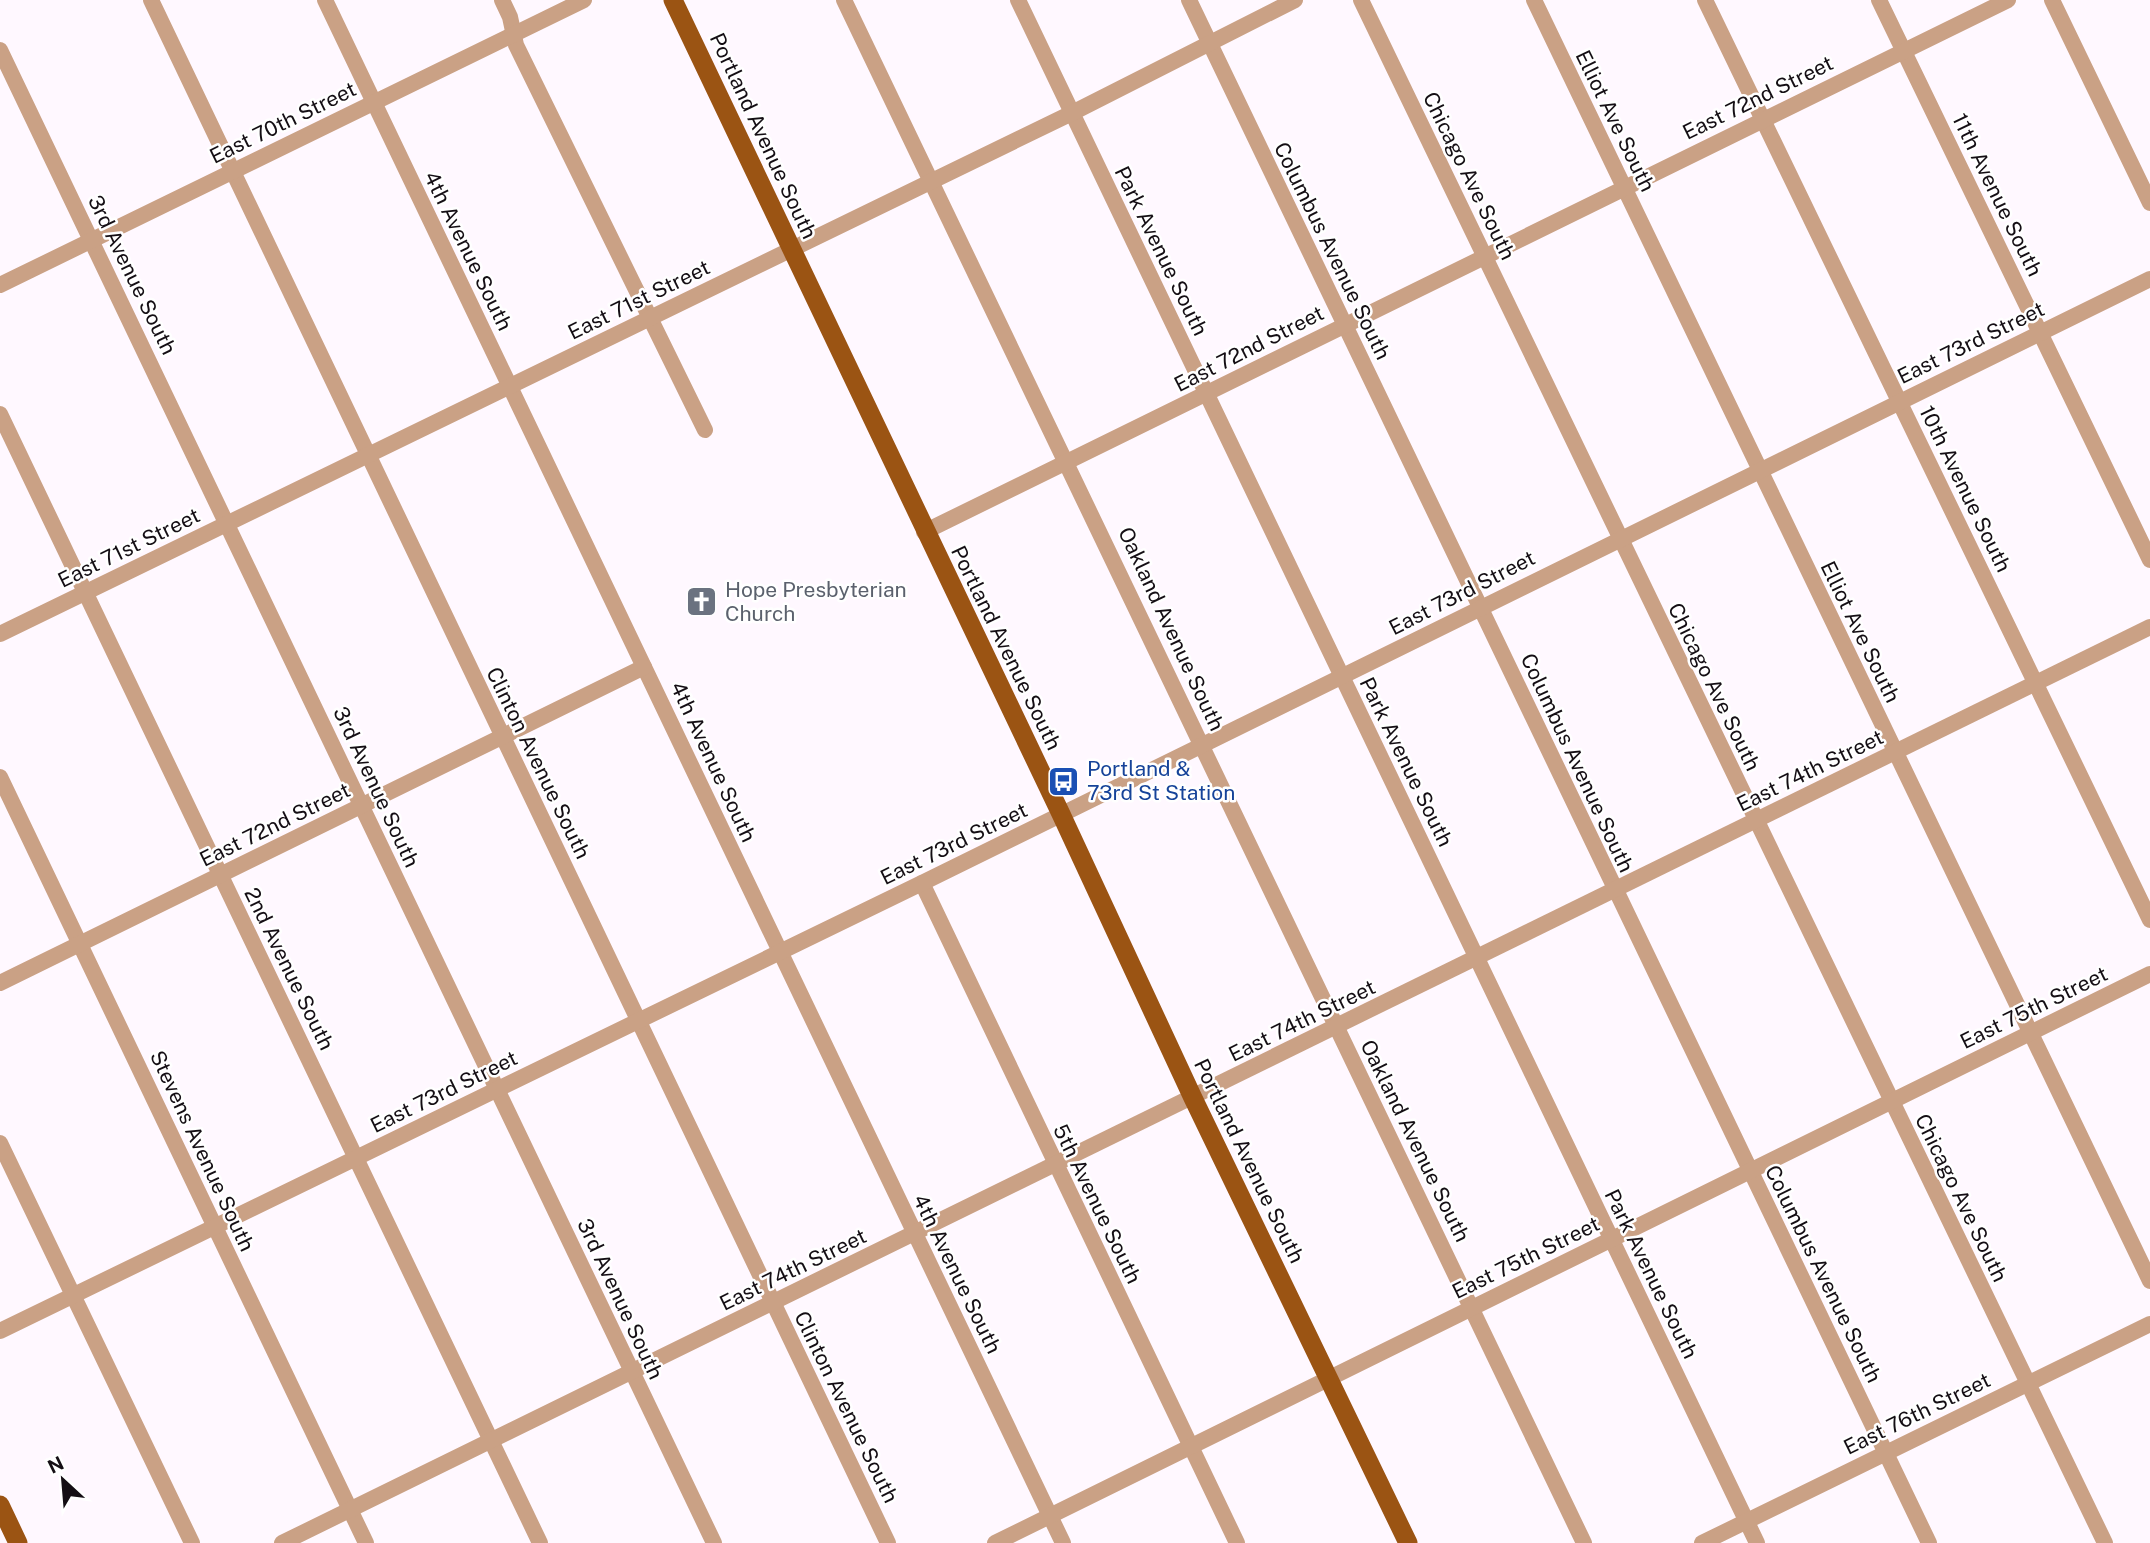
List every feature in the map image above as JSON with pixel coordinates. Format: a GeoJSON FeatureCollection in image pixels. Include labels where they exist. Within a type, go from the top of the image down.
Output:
{"type":"FeatureCollection","features":[{"type":"Feature","properties":{"kind":"main road","name":"Portland Avenue South"},"geometry":{"type":"LineString","coordinates":[[673,0],[924,532],[1061,814],[1193,1098],[1408,1543]]}},
{"type":"Feature","properties":{"kind":"main road"},"geometry":{"type":"LineString","coordinates":[[0,1505],[18,1543]]}},
{"type":"Feature","properties":{"kind":"street","name":"Clinton Avenue South"},"geometry":{"type":"LineString","coordinates":[[151,0],[888,1543]]}},
{"type":"Feature","properties":{"kind":"street","name":"4th Avenue South"},"geometry":{"type":"LineString","coordinates":[[326,0],[1063,1543]]}},
{"type":"Feature","properties":{"kind":"street"},"geometry":{"type":"LineString","coordinates":[[502,0],[513,34],[705,430]]}},
{"type":"Feature","properties":{"kind":"street","name":"East 70th Street"},"geometry":{"type":"LineString","coordinates":[[0,285],[584,0]]}},
{"type":"Feature","properties":{"kind":"street","name":"Oakland Avenue South"},"geometry":{"type":"LineString","coordinates":[[845,0],[1584,1543]]}},
{"type":"Feature","properties":{"kind":"street","name":"Park Avenue South"},"geometry":{"type":"LineString","coordinates":[[1018,0],[1757,1543]]}},
{"type":"Feature","properties":{"kind":"street","name":"Columbus Avenue South"},"geometry":{"type":"LineString","coordinates":[[1189,0],[1929,1543]]}},
{"type":"Feature","properties":{"kind":"street","name":"East 71st Street"},"geometry":{"type":"LineString","coordinates":[[0,634],[1072,113],[1295,0]]}},
{"type":"Feature","properties":{"kind":"street","name":"Chicago Ave South"},"geometry":{"type":"LineString","coordinates":[[1361,0],[2105,1543]]}},
{"type":"Feature","properties":{"kind":"street","name":"Elliot Ave South"},"geometry":{"type":"LineString","coordinates":[[1534,0],[2150,1281]]}},
{"type":"Feature","properties":{"kind":"street","name":"10th Avenue South"},"geometry":{"type":"LineString","coordinates":[[1705,0],[2150,920]]}},
{"type":"Feature","properties":{"kind":"street","name":"11th Avenue South"},"geometry":{"type":"LineString","coordinates":[[1879,0],[2150,560]]}},
{"type":"Feature","properties":{"kind":"street","name":"East 72nd Street"},"geometry":{"type":"LineString","coordinates":[[924,532],[2008,0]]}},
{"type":"Feature","properties":{"kind":"street"},"geometry":{"type":"LineString","coordinates":[[2052,0],[2150,203]]}},
{"type":"Feature","properties":{"kind":"street","name":"3rd Avenue South"},"geometry":{"type":"LineString","coordinates":[[0,50],[714,1543]]}},
{"type":"Feature","properties":{"kind":"street","name":"East 73rd Street"},"geometry":{"type":"LineString","coordinates":[[0,1331],[922,883],[2150,279]]}},
{"type":"Feature","properties":{"kind":"street","name":"2nd Avenue South"},"geometry":{"type":"LineString","coordinates":[[0,414],[540,1543]]}},
{"type":"Feature","properties":{"kind":"street","name":"East 74th Street"},"geometry":{"type":"LineString","coordinates":[[282,1543],[2150,627]]}},
{"type":"Feature","properties":{"kind":"street","name":"East 72nd Street"},"geometry":{"type":"LineString","coordinates":[[0,983],[644,667]]}},
{"type":"Feature","properties":{"kind":"street","name":"Stevens Avenue South"},"geometry":{"type":"LineString","coordinates":[[0,777],[213,1228],[284,1367],[366,1543]]}},
{"type":"Feature","properties":{"kind":"street","name":"5th Avenue South"},"geometry":{"type":"LineString","coordinates":[[922,883],[1237,1543]]}},
{"type":"Feature","properties":{"kind":"street","name":"East 75th Street"},"geometry":{"type":"LineString","coordinates":[[995,1543],[2150,974]]}},
{"type":"Feature","properties":{"kind":"street"},"geometry":{"type":"LineString","coordinates":[[0,1143],[192,1543]]}},
{"type":"Feature","properties":{"kind":"street","name":"East 76th Street"},"geometry":{"type":"LineString","coordinates":[[1702,1543],[2150,1324]]}},
{"type":"Feature","properties":{"kind":"place","name":"Hope Presbyterian Church"},"geometry":{"type":"Point","coordinates":[702,602]}},
{"type":"Feature","properties":{"kind":"place","name":"Portland & 73rd St Station"},"geometry":{"type":"Point","coordinates":[1064,781]}}]}
